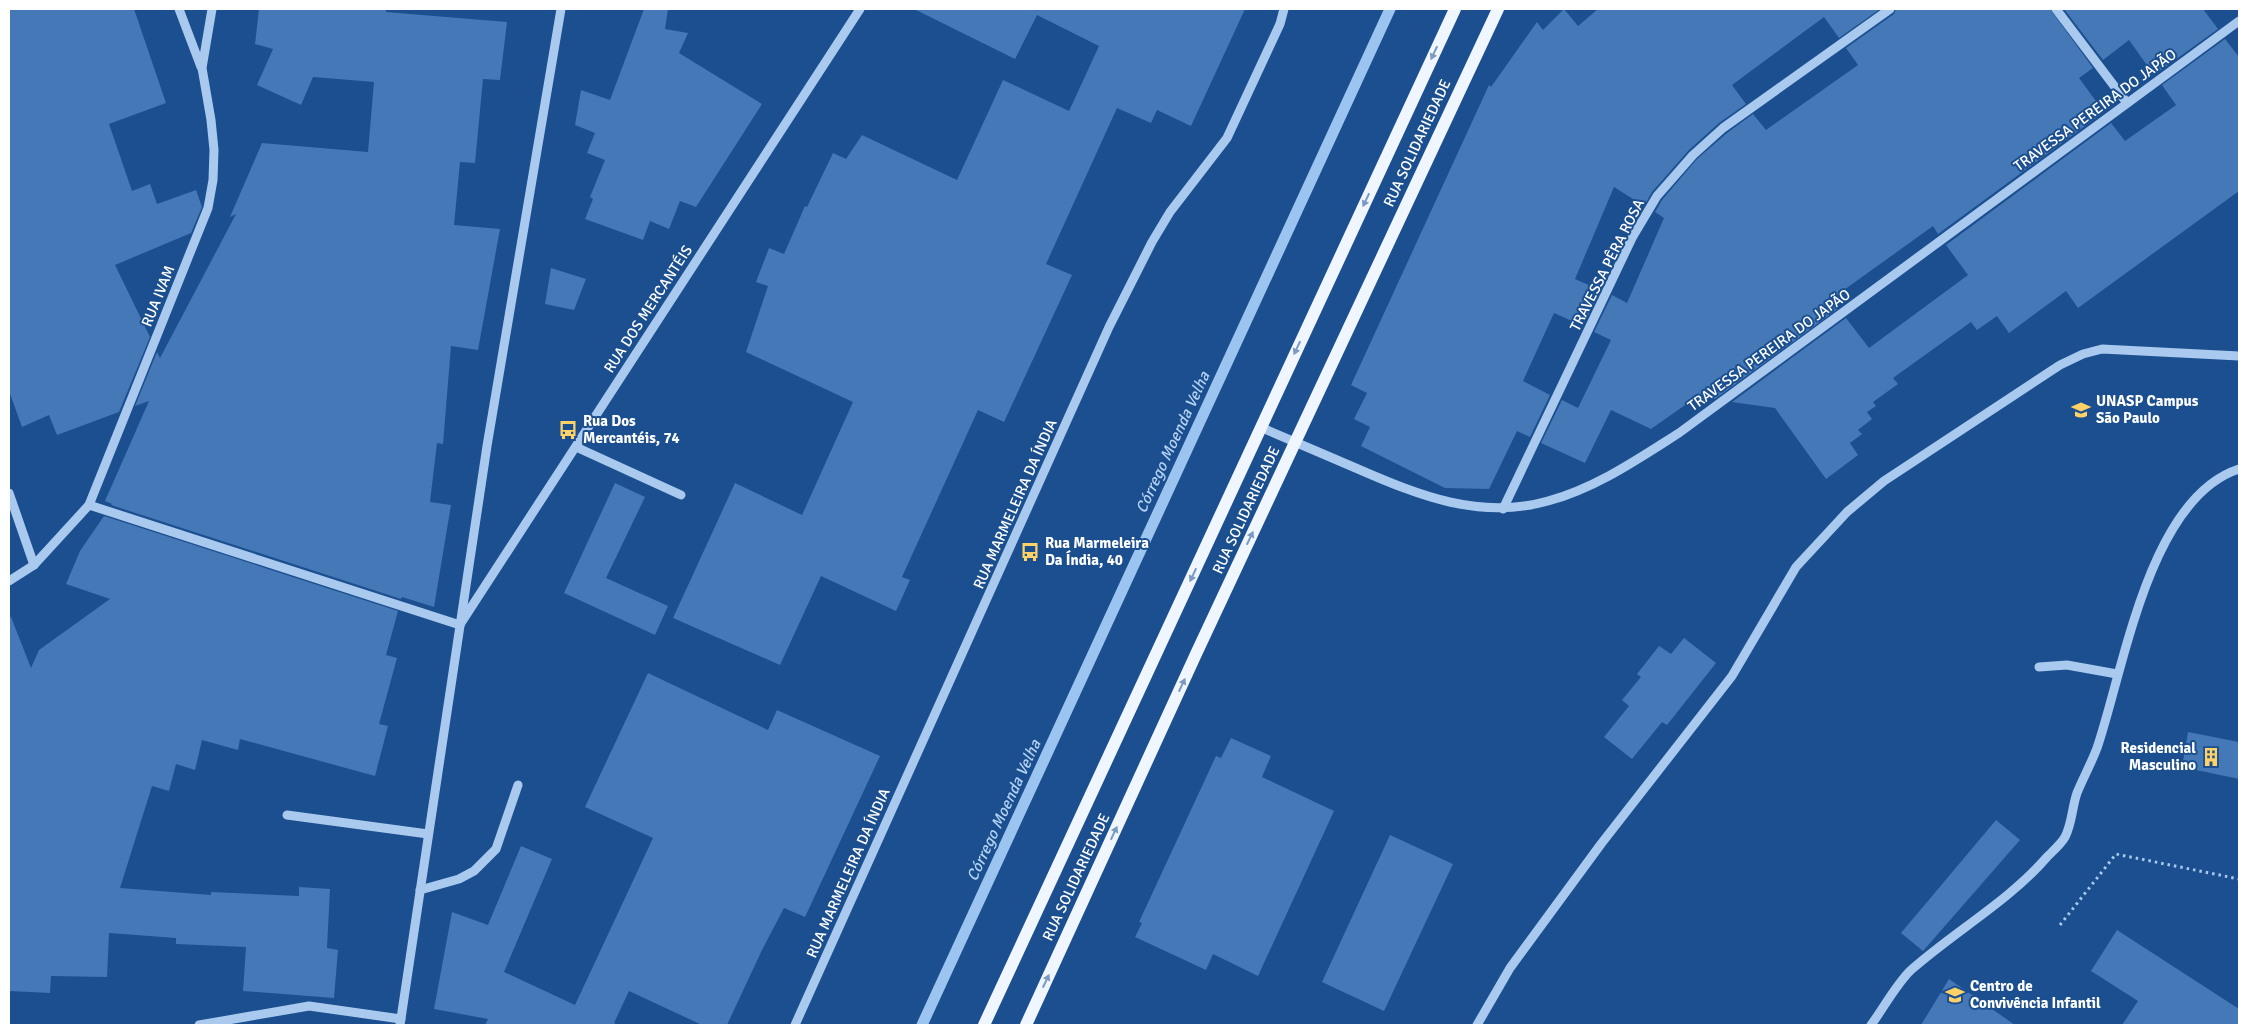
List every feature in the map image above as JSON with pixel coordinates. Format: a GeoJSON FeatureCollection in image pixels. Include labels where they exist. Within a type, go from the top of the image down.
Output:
{"type":"FeatureCollection","features":[{"type":"Feature","properties":{"kind":"main road","name":"RUA SOLIDARIEDADE"},"geometry":{"type":"LineString","coordinates":[[984,1025],[1455,9]]}},
{"type":"Feature","properties":{"kind":"main road","name":"RUA SOLIDARIEDADE"},"geometry":{"type":"LineString","coordinates":[[1026,1025],[1498,9]]}},
{"type":"Feature","properties":{"kind":"street"},"geometry":{"type":"LineString","coordinates":[[179,9],[202,68]]}},
{"type":"Feature","properties":{"kind":"street","name":"RUA IVAM"},"geometry":{"type":"LineString","coordinates":[[9,581],[34,565],[89,505],[208,208],[213,180],[214,150],[202,68],[212,9]]}},
{"type":"Feature","properties":{"kind":"street"},"geometry":{"type":"LineString","coordinates":[[199,1025],[309,1006],[377,1014],[400,1022],[487,446],[561,9]]}},
{"type":"Feature","properties":{"kind":"street","name":"RUA DOS MERCANTÉIS"},"geometry":{"type":"LineString","coordinates":[[460,625],[860,9]]}},
{"type":"Feature","properties":{"kind":"street","name":"RUA MARMELEIRA DA ÍNDIA"},"geometry":{"type":"LineString","coordinates":[[795,1025],[1109,327],[1170,212],[1227,138],[1280,24],[1284,9]]}},
{"type":"Feature","properties":{"kind":"street","name":"TRAVESSA PÊRA ROSA"},"geometry":{"type":"LineString","coordinates":[[1504,509],[1632,238],[1657,196],[1693,155],[1723,128],[1890,9]]}},
{"type":"Feature","properties":{"kind":"street"},"geometry":{"type":"LineString","coordinates":[[2056,9],[2127,104]]}},
{"type":"Feature","properties":{"kind":"street","name":"TRAVESSA PEREIRA DO JAPÃO"},"geometry":{"type":"LineString","coordinates":[[1260,427],[1411,492],[1441,501],[1504,509],[1548,501],[1585,488],[1614,473],[1679,433],[2239,21]]}},
{"type":"Feature","properties":{"kind":"street"},"geometry":{"type":"LineString","coordinates":[[1476,1025],[1510,968],[1601,844],[1732,676],[1796,567],[1847,512],[1884,481],[2060,365],[2083,354],[2102,349],[2239,356]]}},
{"type":"Feature","properties":{"kind":"street"},"geometry":{"type":"LineString","coordinates":[[576,447],[681,495]]}},
{"type":"Feature","properties":{"kind":"street"},"geometry":{"type":"LineString","coordinates":[[1871,1025],[1909,972],[2033,873],[2065,837],[2077,794],[2097,748],[2117,674],[2152,569],[2179,516],[2192,500],[2215,480],[2239,469]]}},
{"type":"Feature","properties":{"kind":"street"},"geometry":{"type":"LineString","coordinates":[[9,493],[34,565]]}},
{"type":"Feature","properties":{"kind":"street"},"geometry":{"type":"LineString","coordinates":[[89,505],[460,625]]}},
{"type":"Feature","properties":{"kind":"street"},"geometry":{"type":"LineString","coordinates":[[2040,667],[2067,665],[2117,674]]}},
{"type":"Feature","properties":{"kind":"street"},"geometry":{"type":"LineString","coordinates":[[420,890],[459,880],[474,871],[496,849],[518,785]]}},
{"type":"Feature","properties":{"kind":"street"},"geometry":{"type":"LineString","coordinates":[[287,815],[428,834]]}},
{"type":"Feature","properties":{"kind":"path"},"geometry":{"type":"LineString","coordinates":[[2060,925],[2116,854],[2239,879]]}},
{"type":"Feature","properties":{"kind":"building"},"geometry":{"type":"Polygon","coordinates":[[[9,9],[134,9],[166,103],[109,124],[132,191],[150,184],[157,204],[196,190],[202,207],[191,233],[115,265],[150,337],[119,412],[57,435],[49,415],[22,427],[9,391],[9,9]]]}},
{"type":"Feature","properties":{"kind":"building"},"geometry":{"type":"Polygon","coordinates":[[[259,9],[386,9],[386,12],[507,22],[500,80],[483,79],[475,163],[460,162],[454,225],[500,229],[478,350],[451,346],[443,444],[437,443],[430,502],[451,505],[434,607],[402,597],[401,599],[111,505],[105,501],[149,401],[135,406],[157,352],[160,358],[236,214],[230,217],[262,143],[368,152],[374,82],[313,77],[301,105],[257,85],[273,49],[255,44],[259,9]]]}},
{"type":"Feature","properties":{"kind":"building"},"geometry":{"type":"Polygon","coordinates":[[[644,9],[668,9],[665,29],[688,33],[679,53],[762,104],[696,207],[680,201],[669,229],[650,221],[643,240],[585,219],[593,199],[590,197],[605,160],[587,153],[595,133],[575,125],[581,90],[610,100],[644,9]]]}},
{"type":"Feature","properties":{"kind":"building"},"geometry":{"type":"Polygon","coordinates":[[[914,9],[1245,9],[1191,126],[1157,110],[1151,123],[1117,108],[1046,264],[1072,275],[1004,422],[978,410],[902,577],[910,580],[896,611],[821,576],[780,665],[673,618],[735,483],[802,515],[853,402],[746,352],[768,286],[756,282],[769,248],[784,254],[805,206],[807,207],[833,153],[846,159],[862,135],[957,180],[1003,80],[1069,111],[1099,46],[1037,15],[1015,59],[914,9]]]}},
{"type":"Feature","properties":{"kind":"building"},"geometry":{"type":"Polygon","coordinates":[[[1564,9],[1578,26],[1598,9],[1880,9],[1839,38],[1824,17],[1732,85],[1746,104],[1719,123],[1689,150],[1652,192],[1644,206],[1614,187],[1575,279],[1600,290],[1583,326],[1554,313],[1523,381],[1550,395],[1530,437],[1517,431],[1489,489],[1445,488],[1361,446],[1370,427],[1354,419],[1367,393],[1351,385],[1489,85],[1491,87],[1537,22],[1543,30],[1564,9]]]}},
{"type":"Feature","properties":{"kind":"building"},"geometry":{"type":"Polygon","coordinates":[[[1896,9],[2050,9],[2093,68],[2079,78],[2104,112],[1938,234],[1933,226],[1837,295],[1832,299],[1839,308],[1715,399],[1698,396],[1651,429],[1611,410],[1585,463],[1541,443],[1562,400],[1578,408],[1611,340],[1594,332],[1612,295],[1627,303],[1664,218],[1655,212],[1662,200],[1697,159],[1753,114],[1766,130],[1858,65],[1846,48],[1894,14],[1896,9]]]}},
{"type":"Feature","properties":{"kind":"building"},"geometry":{"type":"Polygon","coordinates":[[[2064,9],[2203,9],[2218,29],[2154,75],[2129,40],[2103,60],[2064,9]]]}},
{"type":"Feature","properties":{"kind":"building"},"geometry":{"type":"Polygon","coordinates":[[[2225,39],[2239,57],[2239,191],[2078,308],[2066,291],[2009,333],[1997,316],[1977,330],[1971,322],[1893,378],[1898,384],[1873,402],[1876,406],[1867,412],[1872,419],[1858,430],[1862,434],[1850,443],[1858,455],[1826,479],[1775,408],[1732,402],[1846,318],[1869,348],[1968,275],[1946,245],[2111,123],[2125,141],[2176,105],[2162,85],[2225,39]]]}},
{"type":"Feature","properties":{"kind":"building"},"geometry":{"type":"Polygon","coordinates":[[[551,268],[586,279],[574,310],[545,304],[551,268]]]}},
{"type":"Feature","properties":{"kind":"building"},"geometry":{"type":"Polygon","coordinates":[[[615,483],[645,497],[606,578],[668,606],[655,635],[564,593],[615,483]]]}},
{"type":"Feature","properties":{"kind":"building"},"geometry":{"type":"Polygon","coordinates":[[[104,516],[398,611],[386,655],[397,658],[379,724],[388,726],[375,776],[240,739],[238,750],[202,740],[195,770],[176,764],[169,791],[152,786],[120,888],[211,895],[211,892],[299,896],[299,887],[330,889],[327,948],[338,950],[334,998],[243,991],[246,947],[176,944],[176,938],[109,933],[107,977],[51,976],[50,993],[9,991],[9,617],[11,617],[31,668],[39,650],[110,599],[66,584],[80,551],[104,516]]]}},
{"type":"Feature","properties":{"kind":"building"},"geometry":{"type":"Polygon","coordinates":[[[1684,638],[1716,663],[1667,725],[1662,722],[1632,759],[1604,737],[1629,706],[1622,700],[1641,677],[1637,674],[1659,646],[1671,654],[1684,638]]]}},
{"type":"Feature","properties":{"kind":"building"},"geometry":{"type":"Polygon","coordinates":[[[648,673],[768,730],[777,710],[880,756],[805,917],[784,908],[727,1025],[702,1025],[629,991],[614,1023],[618,1025],[485,1025],[488,1019],[434,1009],[452,912],[488,925],[521,846],[552,859],[504,972],[575,1005],[653,838],[585,807],[648,673]]]}},
{"type":"Feature","properties":{"kind":"building","name":"Residencial Masculino"},"geometry":{"type":"Polygon","coordinates":[[[2188,732],[2239,742],[2239,779],[2182,767],[2188,732]]]}},
{"type":"Feature","properties":{"kind":"building"},"geometry":{"type":"Polygon","coordinates":[[[1231,738],[1271,756],[1262,777],[1334,811],[1258,976],[1213,954],[1206,970],[1135,937],[1142,923],[1139,922],[1216,756],[1221,758],[1231,738]]]}},
{"type":"Feature","properties":{"kind":"building"},"geometry":{"type":"Polygon","coordinates":[[[1996,820],[2020,840],[1923,951],[1901,933],[1996,820]]]}},
{"type":"Feature","properties":{"kind":"building"},"geometry":{"type":"Polygon","coordinates":[[[1390,835],[1453,864],[1384,1011],[1322,982],[1390,835]]]}},
{"type":"Feature","properties":{"kind":"building"},"geometry":{"type":"Polygon","coordinates":[[[2117,930],[2239,1009],[2239,1025],[2122,1025],[2138,1001],[2091,971],[2117,930]]]}},
{"type":"Feature","properties":{"kind":"building"},"geometry":{"type":"Polygon","coordinates":[[[1949,979],[2015,1025],[1921,1025],[1949,979]]]}},
{"type":"Feature","properties":{"kind":"waterway","name":"Córrego Moenda Velha"},"geometry":{"type":"LineString","coordinates":[[922,1025],[1390,9]]}},
{"type":"Feature","properties":{"kind":"place","name":"UNASP Campus São Paulo"},"geometry":{"type":"Point","coordinates":[2081,410]}},
{"type":"Feature","properties":{"kind":"place","name":"Rua Dos Mercantéis, 74"},"geometry":{"type":"Point","coordinates":[568,430]}},
{"type":"Feature","properties":{"kind":"place","name":"Rua Marmeleira Da Índia, 40"},"geometry":{"type":"Point","coordinates":[1030,552]}},
{"type":"Feature","properties":{"kind":"place","name":"Residencial Masculino"},"geometry":{"type":"Point","coordinates":[2211,757]}},
{"type":"Feature","properties":{"kind":"place","name":"Centro de Convivência Infantil"},"geometry":{"type":"Point","coordinates":[1955,995]}}]}
